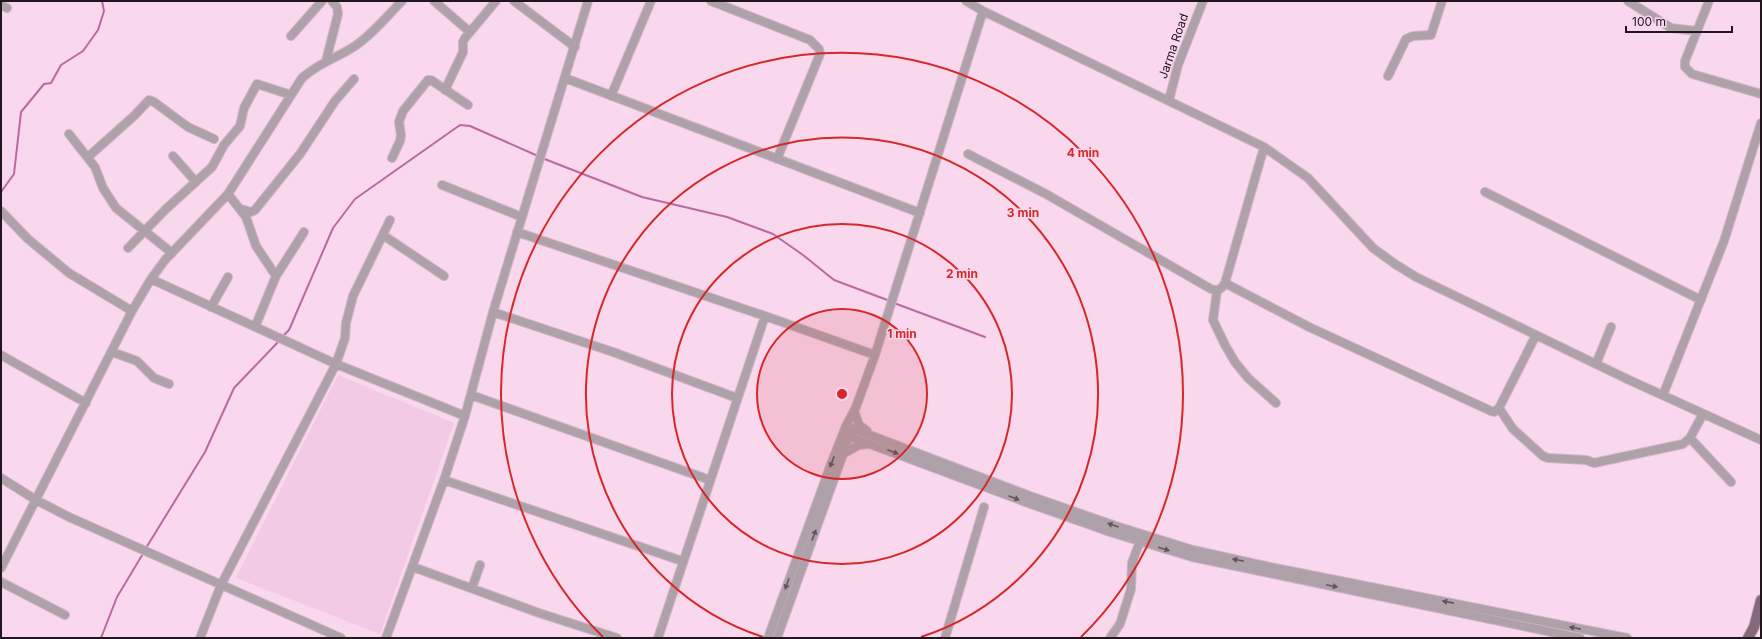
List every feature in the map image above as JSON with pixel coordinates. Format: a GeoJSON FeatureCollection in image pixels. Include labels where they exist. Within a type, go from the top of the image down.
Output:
{"type":"FeatureCollection","features":[{"type":"Feature","properties":{"kind":"main road"},"geometry":{"type":"LineString","coordinates":[[1748,638],[1754,627],[1761,600]]}},
{"type":"Feature","properties":{"kind":"street"},"geometry":{"type":"LineString","coordinates":[[291,36],[322,1]]}},
{"type":"Feature","properties":{"kind":"street"},"geometry":{"type":"LineString","coordinates":[[1,568],[132,311],[151,279],[172,253],[228,194],[306,74],[326,61],[356,45],[402,1]]}},
{"type":"Feature","properties":{"kind":"street"},"geometry":{"type":"LineString","coordinates":[[434,1],[470,32]]}},
{"type":"Feature","properties":{"kind":"street"},"geometry":{"type":"LineString","coordinates":[[445,90],[463,52],[463,42],[496,1]]}},
{"type":"Feature","properties":{"kind":"street"},"geometry":{"type":"LineString","coordinates":[[514,1],[575,47]]}},
{"type":"Feature","properties":{"kind":"street"},"geometry":{"type":"LineString","coordinates":[[386,638],[444,480],[465,416],[493,312],[588,1]]}},
{"type":"Feature","properties":{"kind":"street"},"geometry":{"type":"LineString","coordinates":[[611,96],[651,1]]}},
{"type":"Feature","properties":{"kind":"street"},"geometry":{"type":"LineString","coordinates":[[711,1],[810,40],[819,49],[820,54],[777,159]]}},
{"type":"Feature","properties":{"kind":"street"},"geometry":{"type":"LineString","coordinates":[[966,1],[983,11],[1264,147],[1308,178],[1374,248],[1389,261],[1438,289],[1761,440]]}},
{"type":"Feature","properties":{"kind":"street","name":"Jarma Road"},"geometry":{"type":"LineString","coordinates":[[1169,100],[1178,65],[1203,1]]}},
{"type":"Feature","properties":{"kind":"street"},"geometry":{"type":"LineString","coordinates":[[1388,76],[1406,38],[1431,35],[1442,1]]}},
{"type":"Feature","properties":{"kind":"street"},"geometry":{"type":"LineString","coordinates":[[1628,1],[1637,3],[1671,28],[1697,31]]}},
{"type":"Feature","properties":{"kind":"street"},"geometry":{"type":"LineString","coordinates":[[1709,1],[1685,61],[1687,71],[1692,74],[1761,94]]}},
{"type":"Feature","properties":{"kind":"street"},"geometry":{"type":"LineString","coordinates":[[326,61],[338,14],[335,2]]}},
{"type":"Feature","properties":{"kind":"street"},"geometry":{"type":"LineString","coordinates":[[768,638],[856,410],[875,355],[983,11]]}},
{"type":"Feature","properties":{"kind":"street"},"geometry":{"type":"LineString","coordinates":[[565,78],[920,213]]}},
{"type":"Feature","properties":{"kind":"street"},"geometry":{"type":"LineString","coordinates":[[241,210],[251,212],[255,210],[300,154],[335,101],[354,79]]}},
{"type":"Feature","properties":{"kind":"street"},"geometry":{"type":"LineString","coordinates":[[392,158],[400,141],[401,135],[399,122],[403,110],[428,80],[432,80],[468,105]]}},
{"type":"Feature","properties":{"kind":"street"},"geometry":{"type":"LineString","coordinates":[[128,248],[212,167],[224,145],[240,126],[244,108],[257,84],[291,95]]}},
{"type":"Feature","properties":{"kind":"street"},"geometry":{"type":"LineString","coordinates":[[88,157],[135,115],[149,100],[154,102],[188,127],[214,139]]}},
{"type":"Feature","properties":{"kind":"street"},"geometry":{"type":"LineString","coordinates":[[1662,395],[1724,241],[1761,123]]}},
{"type":"Feature","properties":{"kind":"street"},"geometry":{"type":"LineString","coordinates":[[69,134],[97,170],[103,188],[116,208],[172,253]]}},
{"type":"Feature","properties":{"kind":"street"},"geometry":{"type":"LineString","coordinates":[[1264,147],[1225,284],[1217,291],[1213,320],[1224,345],[1235,362],[1248,378],[1276,403]]}},
{"type":"Feature","properties":{"kind":"street"},"geometry":{"type":"LineString","coordinates":[[968,154],[1046,194],[1211,289],[1217,291]]}},
{"type":"Feature","properties":{"kind":"street"},"geometry":{"type":"LineString","coordinates":[[173,156],[196,182]]}},
{"type":"Feature","properties":{"kind":"street"},"geometry":{"type":"LineString","coordinates":[[442,185],[522,217]]}},
{"type":"Feature","properties":{"kind":"street"},"geometry":{"type":"LineString","coordinates":[[1486,192],[1701,300]]}},
{"type":"Feature","properties":{"kind":"street"},"geometry":{"type":"LineString","coordinates":[[228,194],[246,217],[256,246],[276,276]]}},
{"type":"Feature","properties":{"kind":"street"},"geometry":{"type":"LineString","coordinates":[[1,212],[28,239],[69,273],[132,311]]}},
{"type":"Feature","properties":{"kind":"street"},"geometry":{"type":"LineString","coordinates":[[200,638],[221,585],[336,364],[345,338],[346,324],[353,296],[390,220]]}},
{"type":"Feature","properties":{"kind":"street"},"geometry":{"type":"LineString","coordinates":[[256,327],[276,276],[304,232]]}},
{"type":"Feature","properties":{"kind":"street"},"geometry":{"type":"LineString","coordinates":[[518,232],[875,355]]}},
{"type":"Feature","properties":{"kind":"street"},"geometry":{"type":"LineString","coordinates":[[383,235],[444,276]]}},
{"type":"Feature","properties":{"kind":"street"},"geometry":{"type":"LineString","coordinates":[[211,307],[228,277]]}},
{"type":"Feature","properties":{"kind":"street"},"geometry":{"type":"LineString","coordinates":[[151,279],[336,364],[465,416]]}},
{"type":"Feature","properties":{"kind":"street"},"geometry":{"type":"LineString","coordinates":[[1225,284],[1309,327],[1491,411],[1497,411],[1499,408],[1536,335]]}},
{"type":"Feature","properties":{"kind":"street"},"geometry":{"type":"LineString","coordinates":[[493,312],[613,352],[737,398]]}},
{"type":"Feature","properties":{"kind":"street"},"geometry":{"type":"LineString","coordinates":[[658,638],[682,561],[765,316]]}},
{"type":"Feature","properties":{"kind":"street"},"geometry":{"type":"LineString","coordinates":[[1596,364],[1611,327]]}},
{"type":"Feature","properties":{"kind":"street"},"geometry":{"type":"LineString","coordinates":[[112,352],[137,361],[154,378],[169,384]]}},
{"type":"Feature","properties":{"kind":"street"},"geometry":{"type":"LineString","coordinates":[[1,356],[86,403]]}},
{"type":"Feature","properties":{"kind":"street"},"geometry":{"type":"LineString","coordinates":[[471,395],[710,480]]}},
{"type":"Feature","properties":{"kind":"street"},"geometry":{"type":"LineString","coordinates":[[1499,408],[1513,429],[1539,453],[1548,458],[1586,460],[1594,463],[1683,444],[1690,438],[1703,414]]}},
{"type":"Feature","properties":{"kind":"street"},"geometry":{"type":"LineString","coordinates":[[856,410],[859,425],[874,440],[1028,503],[1140,541],[1192,557],[1580,638]]}},
{"type":"Feature","properties":{"kind":"street"},"geometry":{"type":"LineString","coordinates":[[848,431],[1116,526],[1193,550],[1275,568],[1628,638]]}},
{"type":"Feature","properties":{"kind":"street"},"geometry":{"type":"LineString","coordinates":[[777,638],[843,454],[848,431]]}},
{"type":"Feature","properties":{"kind":"street"},"geometry":{"type":"LineString","coordinates":[[1690,438],[1730,482]]}},
{"type":"Feature","properties":{"kind":"street"},"geometry":{"type":"LineString","coordinates":[[843,454],[859,445],[874,440]]}},
{"type":"Feature","properties":{"kind":"street"},"geometry":{"type":"LineString","coordinates":[[1,478],[36,500],[70,517],[341,638]]}},
{"type":"Feature","properties":{"kind":"street"},"geometry":{"type":"LineString","coordinates":[[444,480],[682,561]]}},
{"type":"Feature","properties":{"kind":"street"},"geometry":{"type":"LineString","coordinates":[[945,638],[984,507]]}},
{"type":"Feature","properties":{"kind":"street"},"geometry":{"type":"LineString","coordinates":[[1110,638],[1120,624],[1131,589],[1132,563],[1140,541]]}},
{"type":"Feature","properties":{"kind":"street"},"geometry":{"type":"LineString","coordinates":[[472,588],[480,565]]}},
{"type":"Feature","properties":{"kind":"street"},"geometry":{"type":"LineString","coordinates":[[413,567],[617,638]]}},
{"type":"Feature","properties":{"kind":"street"},"geometry":{"type":"LineString","coordinates":[[1,582],[64,615]]}},
{"type":"Feature","properties":{"kind":"shaded area"},"geometry":{"type":"Polygon","coordinates":[[[338,375],[454,423],[380,634],[236,578],[338,375]]]}},
{"type":"Feature","properties":{"kind":"waterway"},"geometry":{"type":"LineString","coordinates":[[1,192],[14,174],[21,112],[44,84],[51,83],[61,65],[83,51],[98,30],[104,11],[102,1]]}},
{"type":"Feature","properties":{"kind":"waterway"},"geometry":{"type":"LineString","coordinates":[[283,336],[289,330],[333,228],[355,199],[460,125],[470,126],[538,156]]}},
{"type":"Feature","properties":{"kind":"waterway"},"geometry":{"type":"LineString","coordinates":[[542,158],[642,197],[727,217],[773,234],[803,255],[834,280],[890,301]]}},
{"type":"Feature","properties":{"kind":"waterway"},"geometry":{"type":"LineString","coordinates":[[894,303],[985,337]]}},
{"type":"Feature","properties":{"kind":"waterway"},"geometry":{"type":"LineString","coordinates":[[146,548],[205,452],[234,388],[279,341]]}},
{"type":"Feature","properties":{"kind":"waterway"},"geometry":{"type":"LineString","coordinates":[[101,638],[117,597],[144,552]]}}]}
